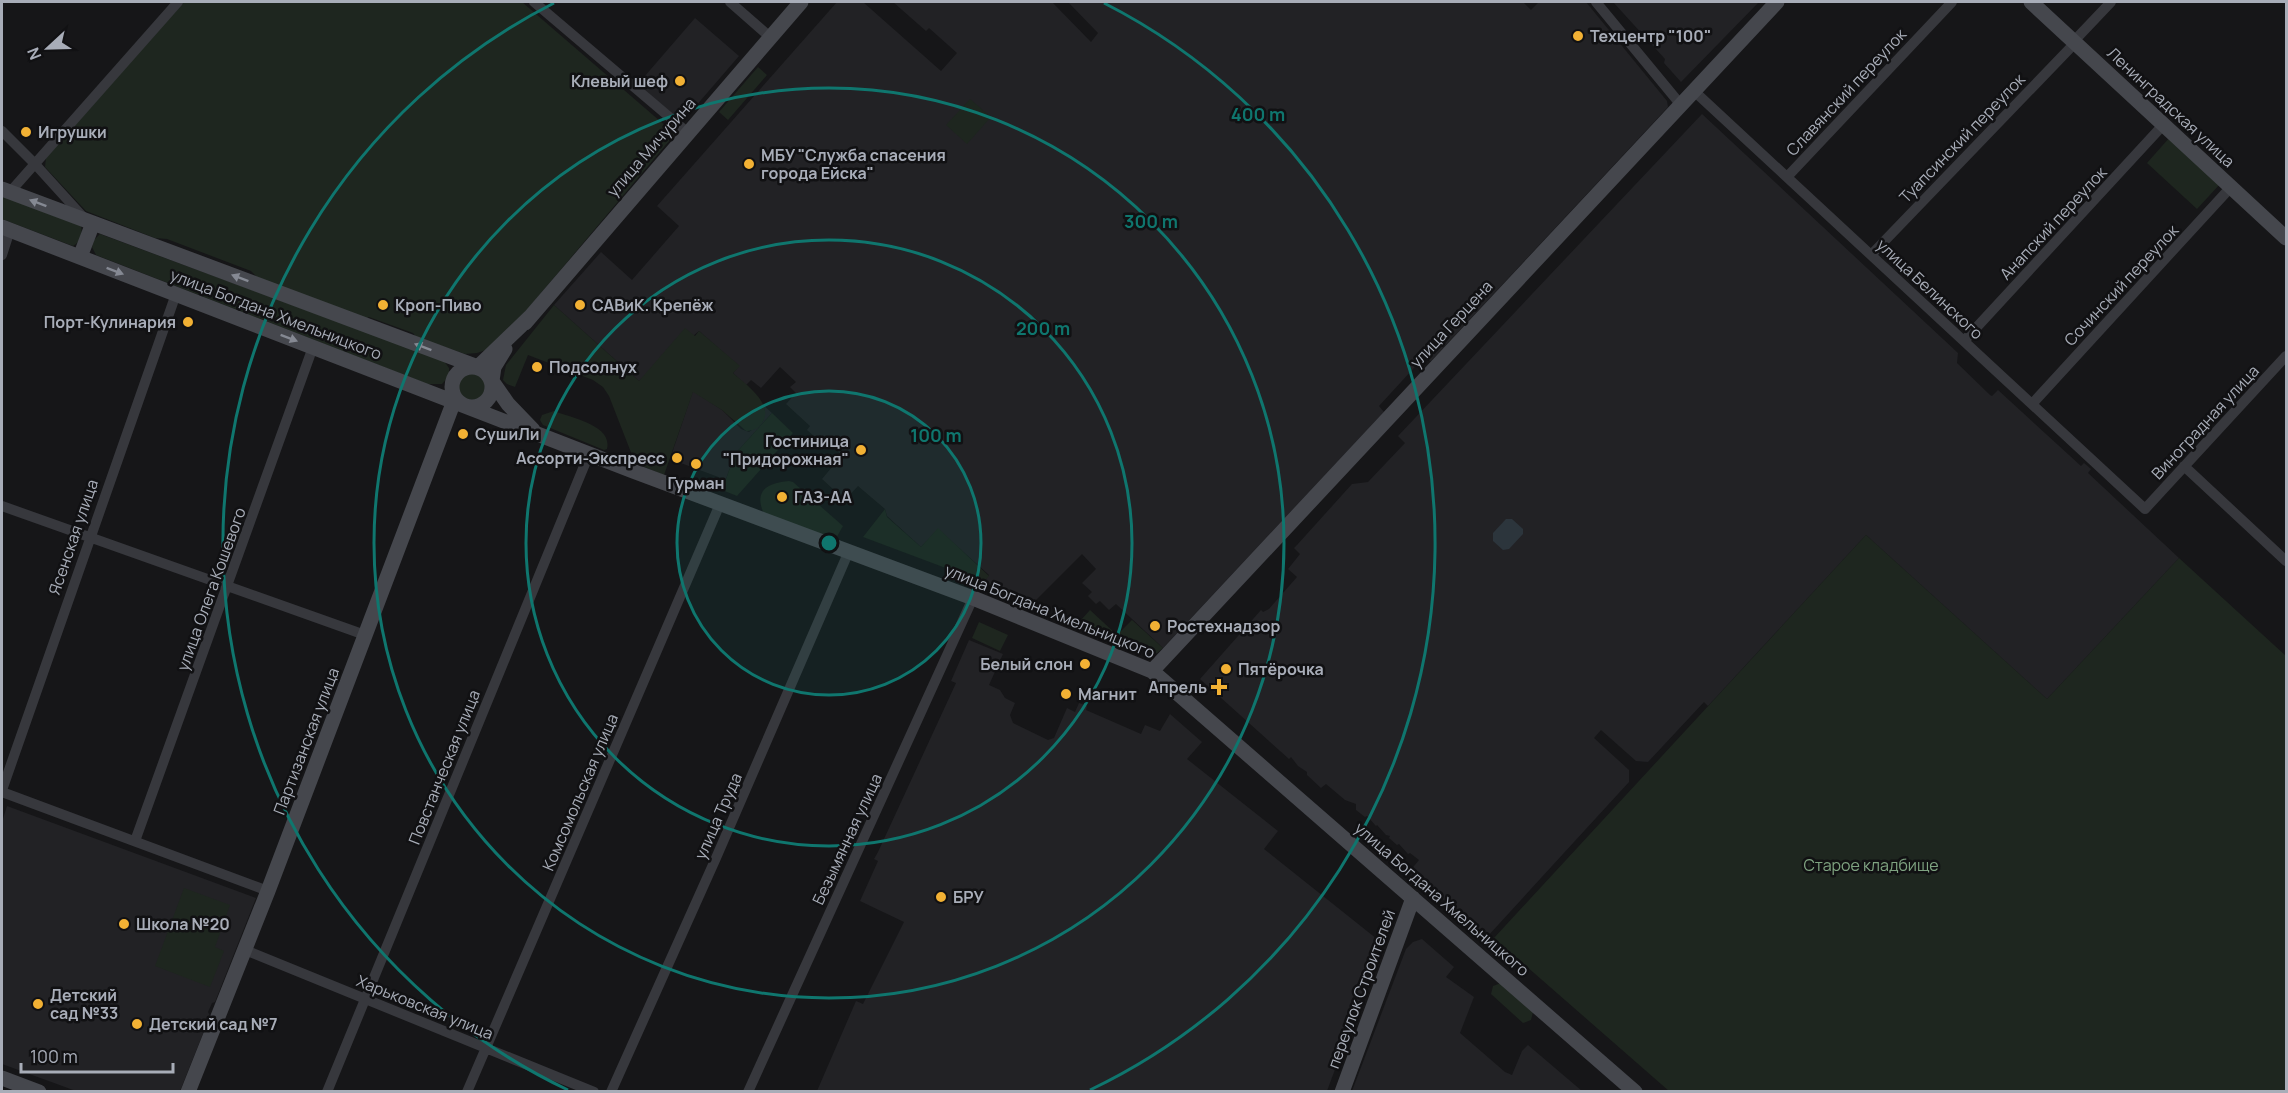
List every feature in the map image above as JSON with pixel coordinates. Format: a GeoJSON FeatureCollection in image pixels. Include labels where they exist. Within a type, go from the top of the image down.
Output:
{"type":"FeatureCollection","features":[{"type":"Feature","properties":{"kind":"street"},"geometry":{"type":"LineString","coordinates":[[6,190],[35,164],[175,2]]}},
{"type":"Feature","properties":{"kind":"street"},"geometry":{"type":"LineString","coordinates":[[534,2],[687,132]]}},
{"type":"Feature","properties":{"kind":"street"},"geometry":{"type":"LineString","coordinates":[[730,2],[770,37]]}},
{"type":"Feature","properties":{"kind":"street","name":"улица Мичурина"},"geometry":{"type":"LineString","coordinates":[[492,381],[498,361],[530,317],[801,2]]}},
{"type":"Feature","properties":{"kind":"street"},"geometry":{"type":"LineString","coordinates":[[1596,2],[1681,105]]}},
{"type":"Feature","properties":{"kind":"street","name":"улица Герцена"},"geometry":{"type":"LineString","coordinates":[[1152,671],[1777,2]]}},
{"type":"Feature","properties":{"kind":"street","name":"Славянский переулок"},"geometry":{"type":"LineString","coordinates":[[1787,177],[1952,2]]}},
{"type":"Feature","properties":{"kind":"street","name":"Ленинградская улица"},"geometry":{"type":"LineString","coordinates":[[2031,2],[2286,238]]}},
{"type":"Feature","properties":{"kind":"street","name":"Туапсинский переулок"},"geometry":{"type":"LineString","coordinates":[[1871,255],[2111,2]]}},
{"type":"Feature","properties":{"kind":"street","name":"улица Белинского"},"geometry":{"type":"LineString","coordinates":[[1694,91],[2145,509]]}},
{"type":"Feature","properties":{"kind":"street","name":"Анапский переулок"},"geometry":{"type":"LineString","coordinates":[[1964,341],[2164,124]]}},
{"type":"Feature","properties":{"kind":"street"},"geometry":{"type":"LineString","coordinates":[[2,131],[90,222],[80,257]]}},
{"type":"Feature","properties":{"kind":"street","name":"Сочинский переулок"},"geometry":{"type":"LineString","coordinates":[[2032,404],[2232,187]]}},
{"type":"Feature","properties":{"kind":"street","name":"улица Богдана Хмельницкого"},"geometry":{"type":"LineString","coordinates":[[6,190],[478,367]]}},
{"type":"Feature","properties":{"kind":"street"},"geometry":{"type":"LineString","coordinates":[[2,255],[6,229]]}},
{"type":"Feature","properties":{"kind":"street","name":"улица Богдана Хмельницкого"},"geometry":{"type":"LineString","coordinates":[[6,229],[589,454],[972,598],[1152,671],[1635,1092]]}},
{"type":"Feature","properties":{"kind":"street","name":"Ясенская улица"},"geometry":{"type":"LineString","coordinates":[[2,791],[89,536],[176,294]]}},
{"type":"Feature","properties":{"kind":"street","name":"улица Мичурина"},"geometry":{"type":"LineString","coordinates":[[478,367],[530,317]]}},
{"type":"Feature","properties":{"kind":"street","name":"улица Олега Кошевого"},"geometry":{"type":"LineString","coordinates":[[135,842],[313,347]]}},
{"type":"Feature","properties":{"kind":"street","name":"Виноградная улица"},"geometry":{"type":"LineString","coordinates":[[2145,509],[2286,356]]}},
{"type":"Feature","properties":{"kind":"street"},"geometry":{"type":"LineString","coordinates":[[478,367],[487,372],[492,381],[492,392],[487,401],[476,407],[460,403],[455,397],[453,380],[465,368],[478,367]]}},
{"type":"Feature","properties":{"kind":"street","name":"улица Богдана Хмельницкого"},"geometry":{"type":"LineString","coordinates":[[492,381],[508,404],[537,434]]}},
{"type":"Feature","properties":{"kind":"street","name":"Партизанская улица"},"geometry":{"type":"LineString","coordinates":[[188,1092],[268,891],[365,635],[460,403]]}},
{"type":"Feature","properties":{"kind":"street","name":"Повстанческая улица"},"geometry":{"type":"LineString","coordinates":[[327,1092],[589,454]]}},
{"type":"Feature","properties":{"kind":"street"},"geometry":{"type":"LineString","coordinates":[[2184,466],[2284,554]]}},
{"type":"Feature","properties":{"kind":"street","name":"Комсомольская улица"},"geometry":{"type":"LineString","coordinates":[[467,1092],[720,504]]}},
{"type":"Feature","properties":{"kind":"street"},"geometry":{"type":"LineString","coordinates":[[2,506],[365,635]]}},
{"type":"Feature","properties":{"kind":"street","name":"улица Труда"},"geometry":{"type":"LineString","coordinates":[[611,1092],[849,551]]}},
{"type":"Feature","properties":{"kind":"street","name":"Безымянная улица"},"geometry":{"type":"LineString","coordinates":[[748,1092],[972,598]]}},
{"type":"Feature","properties":{"kind":"street"},"geometry":{"type":"LineString","coordinates":[[2,791],[268,891]]}},
{"type":"Feature","properties":{"kind":"street","name":"переулок Строителей"},"geometry":{"type":"LineString","coordinates":[[1342,1092],[1413,898]]}},
{"type":"Feature","properties":{"kind":"street","name":"Харьковская улица"},"geometry":{"type":"LineString","coordinates":[[245,950],[594,1092]]}},
{"type":"Feature","properties":{"kind":"street"},"geometry":{"type":"LineString","coordinates":[[2,1078],[39,1092]]}},
{"type":"Feature","properties":{"kind":"shaded area"},"geometry":{"type":"Polygon","coordinates":[[[837,2],[863,2],[941,71],[957,53],[929,28],[926,31],[893,2],[1052,2],[1091,42],[1098,33],[1068,2],[1523,2],[1531,10],[1539,2],[1586,2],[1667,101],[1668,107],[1431,361],[1423,358],[1379,406],[1384,412],[1163,648],[1116,604],[1109,610],[1100,601],[1096,604],[1088,596],[1092,592],[1082,583],[1096,569],[1082,554],[1033,603],[983,582],[989,575],[938,529],[921,547],[887,516],[885,509],[858,486],[845,500],[822,479],[842,455],[820,435],[817,439],[807,430],[810,426],[786,404],[796,393],[790,387],[796,382],[780,367],[761,388],[751,380],[746,385],[733,373],[739,366],[699,331],[639,381],[554,305],[601,252],[632,280],[679,226],[657,206],[837,2]]]}},
{"type":"Feature","properties":{"kind":"shaded area"},"geometry":{"type":"Polygon","coordinates":[[[1613,2],[1759,2],[1681,82],[1664,63],[1665,59],[1613,2]]]}},
{"type":"Feature","properties":{"kind":"shaded area"},"geometry":{"type":"Polygon","coordinates":[[[695,18],[739,56],[682,122],[638,84],[695,18]]]}},
{"type":"Feature","properties":{"kind":"shaded area"},"geometry":{"type":"Polygon","coordinates":[[[1702,114],[1958,353],[1957,363],[1990,395],[1992,396],[1998,390],[2081,466],[2084,463],[2091,469],[2088,473],[2179,558],[2047,699],[1866,535],[1708,706],[1704,702],[1648,762],[1636,761],[1601,730],[1594,738],[1629,770],[1629,782],[1487,937],[1410,871],[1419,860],[1410,853],[1408,854],[1399,844],[1397,845],[1367,816],[1365,817],[1356,810],[1356,804],[1345,800],[1326,784],[1321,788],[1291,757],[1289,759],[1200,679],[1261,610],[1263,612],[1269,609],[1297,577],[1288,569],[1300,554],[1294,548],[1352,484],[1368,482],[1405,443],[1398,436],[1702,114]]]}},
{"type":"Feature","properties":{"kind":"shaded area"},"geometry":{"type":"Polygon","coordinates":[[[693,391],[722,410],[741,429],[749,432],[763,421],[765,411],[762,404],[772,413],[735,454],[722,490],[717,489],[721,478],[670,459],[693,391]]]}},
{"type":"Feature","properties":{"kind":"shaded area"},"geometry":{"type":"Polygon","coordinates":[[[1506,519],[1512,519],[1523,529],[1523,534],[1509,549],[1503,550],[1493,541],[1493,533],[1506,519]]]}},
{"type":"Feature","properties":{"kind":"shaded area"},"geometry":{"type":"Polygon","coordinates":[[[969,640],[1003,654],[989,685],[1000,690],[1005,698],[1015,703],[1010,715],[1013,723],[1048,740],[1054,738],[1067,708],[1075,712],[1079,703],[1087,706],[1086,710],[1141,734],[1145,725],[1160,731],[1170,714],[1202,742],[1187,759],[1278,831],[1264,849],[1382,943],[1327,1091],[817,1091],[856,1001],[863,1004],[904,922],[860,901],[878,861],[874,859],[956,683],[951,681],[969,640]]]}},
{"type":"Feature","properties":{"kind":"shaded area","name":"Школа №20"},"geometry":{"type":"Polygon","coordinates":[[[7,806],[256,898],[215,1002],[212,1003],[208,1012],[210,1016],[180,1091],[76,1091],[2,1064],[2,822],[7,806]]]}},
{"type":"Feature","properties":{"kind":"shaded area"},"geometry":{"type":"Polygon","coordinates":[[[1422,939],[1454,967],[1446,977],[1474,997],[1460,1033],[1505,1072],[1512,1075],[1522,1051],[1528,1045],[1582,1091],[1352,1091],[1406,949],[1413,942],[1422,939]]]}},
{"type":"Feature","properties":{"kind":"green space"},"geometry":{"type":"Polygon","coordinates":[[[184,2],[522,2],[675,134],[504,337],[489,349],[465,354],[369,317],[365,319],[259,279],[251,271],[86,211],[45,167],[46,158],[184,2]]]}},
{"type":"Feature","properties":{"kind":"green space"},"geometry":{"type":"Polygon","coordinates":[[[758,67],[767,75],[728,120],[719,112],[758,67]]]}},
{"type":"Feature","properties":{"kind":"green space"},"geometry":{"type":"Polygon","coordinates":[[[970,99],[991,117],[967,144],[946,125],[970,99]]]}},
{"type":"Feature","properties":{"kind":"green space"},"geometry":{"type":"Polygon","coordinates":[[[2170,137],[2220,184],[2197,209],[2147,163],[2170,137]]]}},
{"type":"Feature","properties":{"kind":"green space"},"geometry":{"type":"Polygon","coordinates":[[[2,196],[81,226],[79,240],[73,246],[2,219],[2,196]]]}},
{"type":"Feature","properties":{"kind":"green space"},"geometry":{"type":"Polygon","coordinates":[[[100,234],[444,361],[449,368],[449,376],[442,384],[427,384],[96,255],[92,247],[94,240],[100,234]]]}},
{"type":"Feature","properties":{"kind":"green space"},"geometry":{"type":"Polygon","coordinates":[[[554,305],[639,381],[685,328],[695,336],[699,331],[740,366],[733,373],[762,402],[765,416],[762,423],[755,429],[746,431],[722,410],[693,392],[664,475],[642,466],[632,455],[609,396],[603,387],[593,380],[528,355],[515,387],[503,380],[506,365],[554,305]]]}},
{"type":"Feature","properties":{"kind":"green space"},"geometry":{"type":"Polygon","coordinates":[[[472,372],[482,376],[486,386],[482,396],[472,400],[462,396],[458,386],[462,376],[472,372]]]}},
{"type":"Feature","properties":{"kind":"green space"},"geometry":{"type":"Polygon","coordinates":[[[554,411],[597,428],[604,434],[607,449],[604,450],[543,425],[540,420],[542,415],[554,411]]]}},
{"type":"Feature","properties":{"kind":"green space"},"geometry":{"type":"Polygon","coordinates":[[[772,413],[793,433],[737,496],[722,490],[735,454],[772,413]]]}},
{"type":"Feature","properties":{"kind":"green space"},"geometry":{"type":"Polygon","coordinates":[[[789,481],[843,526],[834,542],[764,514],[760,499],[764,489],[789,481]]]}},
{"type":"Feature","properties":{"kind":"green space"},"geometry":{"type":"Polygon","coordinates":[[[885,509],[887,517],[921,547],[938,528],[989,576],[983,582],[863,537],[885,509]]]}},
{"type":"Feature","properties":{"kind":"green space","name":"Старое кладбище"},"geometry":{"type":"Polygon","coordinates":[[[1866,535],[2047,699],[2179,558],[2286,656],[2286,1091],[1669,1091],[1494,938],[1866,535]]]}},
{"type":"Feature","properties":{"kind":"green space"},"geometry":{"type":"Polygon","coordinates":[[[1090,610],[1117,635],[1132,620],[1163,648],[1157,653],[1151,653],[1080,624],[1090,610]]]}},
{"type":"Feature","properties":{"kind":"green space"},"geometry":{"type":"Polygon","coordinates":[[[979,622],[1008,635],[1000,651],[972,638],[979,622]]]}},
{"type":"Feature","properties":{"kind":"green space"},"geometry":{"type":"Polygon","coordinates":[[[184,888],[230,905],[215,947],[224,951],[210,987],[155,966],[184,888]]]}},
{"type":"Feature","properties":{"kind":"green space"},"geometry":{"type":"Polygon","coordinates":[[[1501,983],[1533,1012],[1531,1020],[1523,1023],[1491,994],[1493,986],[1501,983]]]}},
{"type":"Feature","properties":{"kind":"place","name":"Техцентр \"100\""},"geometry":{"type":"Point","coordinates":[1578,36]}},
{"type":"Feature","properties":{"kind":"place","name":"Клевый шеф"},"geometry":{"type":"Point","coordinates":[680,81]}},
{"type":"Feature","properties":{"kind":"place","name":"Игрушки"},"geometry":{"type":"Point","coordinates":[26,132]}},
{"type":"Feature","properties":{"kind":"place","name":"МБУ \"Служба спасения города Ейска\""},"geometry":{"type":"Point","coordinates":[749,164]}},
{"type":"Feature","properties":{"kind":"place","name":"Кроп-Пиво"},"geometry":{"type":"Point","coordinates":[383,305]}},
{"type":"Feature","properties":{"kind":"place","name":"САВиК. Крепёж"},"geometry":{"type":"Point","coordinates":[580,305]}},
{"type":"Feature","properties":{"kind":"place","name":"Порт-Кулинария"},"geometry":{"type":"Point","coordinates":[188,322]}},
{"type":"Feature","properties":{"kind":"place","name":"Подсолнух"},"geometry":{"type":"Point","coordinates":[537,367]}},
{"type":"Feature","properties":{"kind":"place","name":"СушиЛи"},"geometry":{"type":"Point","coordinates":[463,434]}},
{"type":"Feature","properties":{"kind":"place","name":"Гостиница \"Придорожная\""},"geometry":{"type":"Point","coordinates":[861,450]}},
{"type":"Feature","properties":{"kind":"place","name":"Ассорти-Экспресс"},"geometry":{"type":"Point","coordinates":[677,458]}},
{"type":"Feature","properties":{"kind":"place","name":"Гурман"},"geometry":{"type":"Point","coordinates":[696,464]}},
{"type":"Feature","properties":{"kind":"place","name":"ГАЗ-АА"},"geometry":{"type":"Point","coordinates":[782,497]}},
{"type":"Feature","properties":{"kind":"place","name":"Ростехнадзор"},"geometry":{"type":"Point","coordinates":[1155,626]}},
{"type":"Feature","properties":{"kind":"place","name":"Белый слон"},"geometry":{"type":"Point","coordinates":[1085,664]}},
{"type":"Feature","properties":{"kind":"place","name":"Пятёрочка"},"geometry":{"type":"Point","coordinates":[1226,669]}},
{"type":"Feature","properties":{"kind":"place","name":"Апрель"},"geometry":{"type":"Point","coordinates":[1219,687]}},
{"type":"Feature","properties":{"kind":"place","name":"Магнит"},"geometry":{"type":"Point","coordinates":[1066,694]}},
{"type":"Feature","properties":{"kind":"place","name":"БРУ"},"geometry":{"type":"Point","coordinates":[941,897]}},
{"type":"Feature","properties":{"kind":"place","name":"Школа №20"},"geometry":{"type":"Point","coordinates":[124,924]}},
{"type":"Feature","properties":{"kind":"place","name":"Детский сад №33"},"geometry":{"type":"Point","coordinates":[38,1004]}},
{"type":"Feature","properties":{"kind":"place","name":"Детский сад №7"},"geometry":{"type":"Point","coordinates":[137,1024]}}]}
